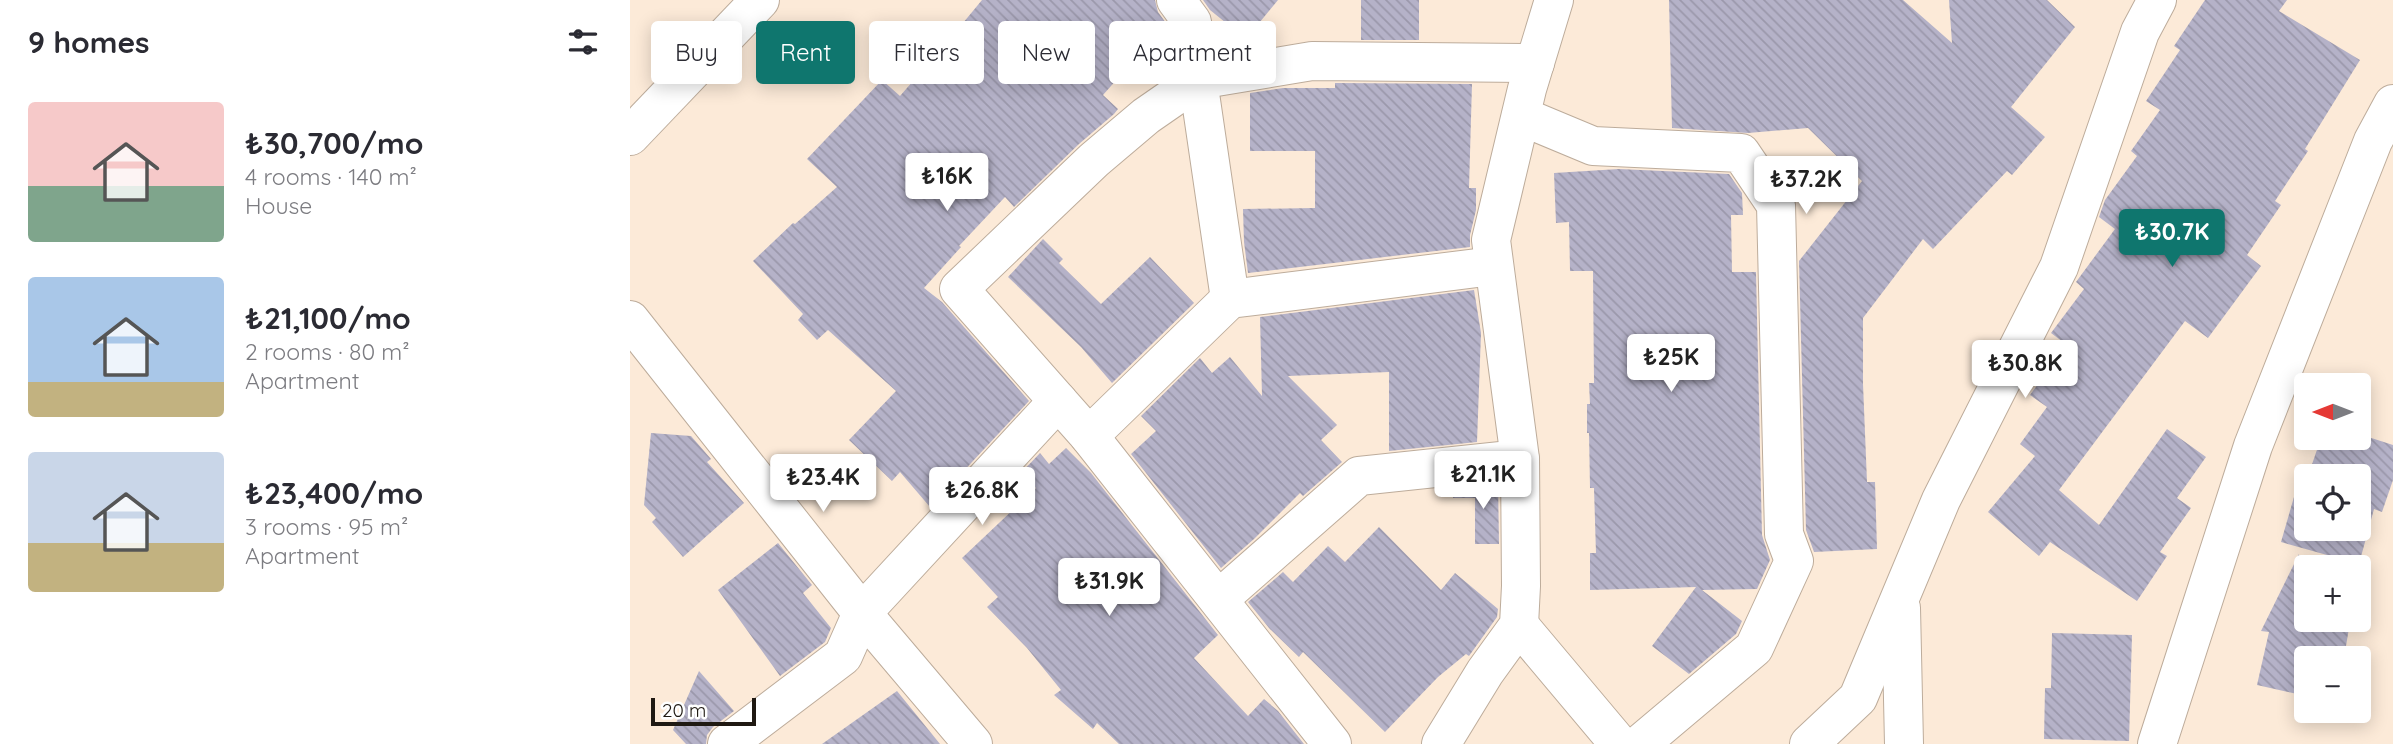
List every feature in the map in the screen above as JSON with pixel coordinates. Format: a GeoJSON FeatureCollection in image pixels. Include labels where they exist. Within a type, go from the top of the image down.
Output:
{"type":"FeatureCollection","features":[{"type":"Feature","properties":{"kind":"street"},"geometry":{"type":"LineString","coordinates":[[630,136],[760,0]]}},
{"type":"Feature","properties":{"kind":"street"},"geometry":{"type":"LineString","coordinates":[[1175,0],[1191,21]]}},
{"type":"Feature","properties":{"kind":"street"},"geometry":{"type":"LineString","coordinates":[[1441,744],[1485,672],[1519,625],[1520,459],[1490,240],[1535,63],[1554,0]]}},
{"type":"Feature","properties":{"kind":"street"},"geometry":{"type":"LineString","coordinates":[[1809,744],[1858,698],[1941,500],[2059,267],[2140,32],[2157,0]]}},
{"type":"Feature","properties":{"kind":"street"},"geometry":{"type":"LineString","coordinates":[[1276,67],[1312,61],[1535,63]]}},
{"type":"Feature","properties":{"kind":"street"},"geometry":{"type":"LineString","coordinates":[[1192,84],[1146,117],[1094,160],[958,289],[1089,436],[1332,744]]}},
{"type":"Feature","properties":{"kind":"street"},"geometry":{"type":"LineString","coordinates":[[1199,84],[1230,299]]}},
{"type":"Feature","properties":{"kind":"street"},"geometry":{"type":"LineString","coordinates":[[2160,742],[2253,446],[2372,141],[2393,104]]}},
{"type":"Feature","properties":{"kind":"street"},"geometry":{"type":"LineString","coordinates":[[1521,116],[1593,146],[1741,153],[1776,205],[1784,534],[1794,561],[1754,648],[1640,744]]}},
{"type":"Feature","properties":{"kind":"street"},"geometry":{"type":"LineString","coordinates":[[1089,436],[1230,299],[1493,266]]}},
{"type":"Feature","properties":{"kind":"street"},"geometry":{"type":"LineString","coordinates":[[630,320],[862,612],[973,744]]}},
{"type":"Feature","properties":{"kind":"street"},"geometry":{"type":"LineString","coordinates":[[727,744],[843,656],[862,612],[1058,401]]}},
{"type":"Feature","properties":{"kind":"street"},"geometry":{"type":"LineString","coordinates":[[1219,599],[1359,476],[1520,459]]}},
{"type":"Feature","properties":{"kind":"street"},"geometry":{"type":"LineString","coordinates":[[1901,596],[1904,744]]}},
{"type":"Feature","properties":{"kind":"street"},"geometry":{"type":"LineString","coordinates":[[1519,625],[1619,744]]}},
{"type":"Feature","properties":{"kind":"building"},"geometry":{"type":"Polygon","coordinates":[[[982,0],[1155,0],[1158,12],[1164,21],[1109,21],[1109,84],[1113,84],[1103,95],[1118,109],[1014,207],[1005,197],[924,288],[942,302],[1029,401],[930,507],[900,472],[892,481],[849,440],[896,391],[828,330],[817,340],[798,320],[803,314],[753,261],[837,187],[807,159],[878,84],[886,84],[900,96],[910,84],[984,84],[984,21],[965,21],[982,0]]]}},
{"type":"Feature","properties":{"kind":"building"},"geometry":{"type":"Polygon","coordinates":[[[1203,0],[1278,0],[1261,21],[1224,21],[1203,0]]]}},
{"type":"Feature","properties":{"kind":"building"},"geometry":{"type":"Polygon","coordinates":[[[1361,0],[1419,0],[1419,40],[1361,40],[1361,0]]]}},
{"type":"Feature","properties":{"kind":"building"},"geometry":{"type":"Polygon","coordinates":[[[1669,0],[1903,0],[1952,43],[1949,0],[2047,0],[2075,27],[2011,107],[2045,137],[2012,175],[2007,171],[1933,249],[1923,239],[1863,318],[1867,482],[1875,482],[1877,549],[1814,552],[1806,530],[1799,261],[1862,181],[1808,128],[1748,133],[1672,128],[1669,0]]]}},
{"type":"Feature","properties":{"kind":"building"},"geometry":{"type":"Polygon","coordinates":[[[2205,0],[2287,0],[2279,11],[2360,60],[2305,149],[2308,151],[2275,201],[2281,205],[2247,255],[2261,266],[2208,338],[2185,321],[2059,490],[2099,525],[2167,429],[2206,457],[2177,498],[2191,508],[2160,552],[2167,556],[2137,601],[2050,542],[2039,556],[1988,512],[2035,456],[2020,444],[2047,407],[2030,395],[2067,345],[2051,333],[2084,289],[2076,282],[2115,229],[2099,217],[2105,200],[2137,156],[2131,151],[2160,110],[2146,101],[2180,50],[2174,46],[2205,0]]]}},
{"type":"Feature","properties":{"kind":"building"},"geometry":{"type":"Polygon","coordinates":[[[1335,83],[1472,84],[1469,188],[1476,188],[1476,210],[1470,247],[1248,273],[1243,209],[1315,208],[1315,151],[1250,151],[1250,93],[1283,88],[1335,88],[1335,83]]]}},
{"type":"Feature","properties":{"kind":"building"},"geometry":{"type":"Polygon","coordinates":[[[1619,169],[1729,174],[1742,193],[1743,215],[1731,215],[1732,272],[1756,272],[1762,535],[1770,560],[1757,589],[1702,590],[1742,621],[1736,634],[1689,674],[1652,646],[1696,587],[1590,590],[1590,553],[1596,553],[1594,488],[1590,488],[1587,433],[1589,383],[1594,383],[1593,271],[1570,271],[1569,222],[1556,223],[1554,173],[1619,169]]]}},
{"type":"Feature","properties":{"kind":"building"},"geometry":{"type":"Polygon","coordinates":[[[1043,239],[1063,259],[1059,263],[1101,304],[1150,257],[1194,303],[1112,383],[1081,347],[1008,277],[1043,239]]]}},
{"type":"Feature","properties":{"kind":"building"},"geometry":{"type":"Polygon","coordinates":[[[1474,290],[1481,333],[1477,442],[1389,451],[1389,372],[1288,376],[1337,425],[1321,440],[1342,462],[1303,496],[1300,493],[1221,568],[1131,454],[1156,431],[1141,416],[1200,358],[1212,373],[1230,357],[1262,396],[1260,317],[1474,290]]]}},
{"type":"Feature","properties":{"kind":"building"},"geometry":{"type":"Polygon","coordinates":[[[651,433],[691,436],[711,459],[707,462],[744,503],[683,557],[652,522],[656,518],[644,505],[651,433]]]}},
{"type":"Feature","properties":{"kind":"building"},"geometry":{"type":"Polygon","coordinates":[[[2371,438],[2393,445],[2393,480],[2382,512],[2374,509],[2371,520],[2371,464],[2312,464],[2317,450],[2371,450],[2371,438]]]}},
{"type":"Feature","properties":{"kind":"building"},"geometry":{"type":"Polygon","coordinates":[[[1066,448],[1091,473],[1218,635],[1194,658],[1248,716],[1264,699],[1278,711],[1304,744],[1119,744],[1097,723],[1093,729],[1054,695],[1061,690],[1027,648],[987,607],[998,597],[962,558],[1036,488],[1021,473],[1040,453],[1049,464],[1066,448]]]}},
{"type":"Feature","properties":{"kind":"building"},"geometry":{"type":"Polygon","coordinates":[[[1498,483],[1499,544],[1475,544],[1475,498],[1453,498],[1453,488],[1498,483]]]}},
{"type":"Feature","properties":{"kind":"building"},"geometry":{"type":"Polygon","coordinates":[[[2294,497],[2294,541],[2365,541],[2361,555],[2327,555],[2281,542],[2294,497]]]}},
{"type":"Feature","properties":{"kind":"building"},"geometry":{"type":"Polygon","coordinates":[[[1379,527],[1441,590],[1455,573],[1498,609],[1497,617],[1469,656],[1466,654],[1438,677],[1385,732],[1303,652],[1299,657],[1269,628],[1248,602],[1283,572],[1293,582],[1328,546],[1345,562],[1379,527]]]}},
{"type":"Feature","properties":{"kind":"building"},"geometry":{"type":"Polygon","coordinates":[[[778,543],[812,585],[803,593],[831,628],[825,642],[780,676],[718,590],[778,543]]]}},
{"type":"Feature","properties":{"kind":"building"},"geometry":{"type":"Polygon","coordinates":[[[2294,564],[2294,632],[2348,632],[2346,646],[2294,646],[2294,693],[2257,685],[2269,632],[2261,631],[2294,564]]]}},
{"type":"Feature","properties":{"kind":"building"},"geometry":{"type":"Polygon","coordinates":[[[2052,633],[2132,635],[2129,741],[2044,739],[2045,688],[2051,688],[2052,633]]]}},
{"type":"Feature","properties":{"kind":"building"},"geometry":{"type":"Polygon","coordinates":[[[699,671],[734,711],[713,727],[707,735],[706,744],[686,744],[673,730],[699,671]]]}},
{"type":"Feature","properties":{"kind":"building"},"geometry":{"type":"Polygon","coordinates":[[[897,691],[940,744],[822,744],[897,691]]]}}]}
